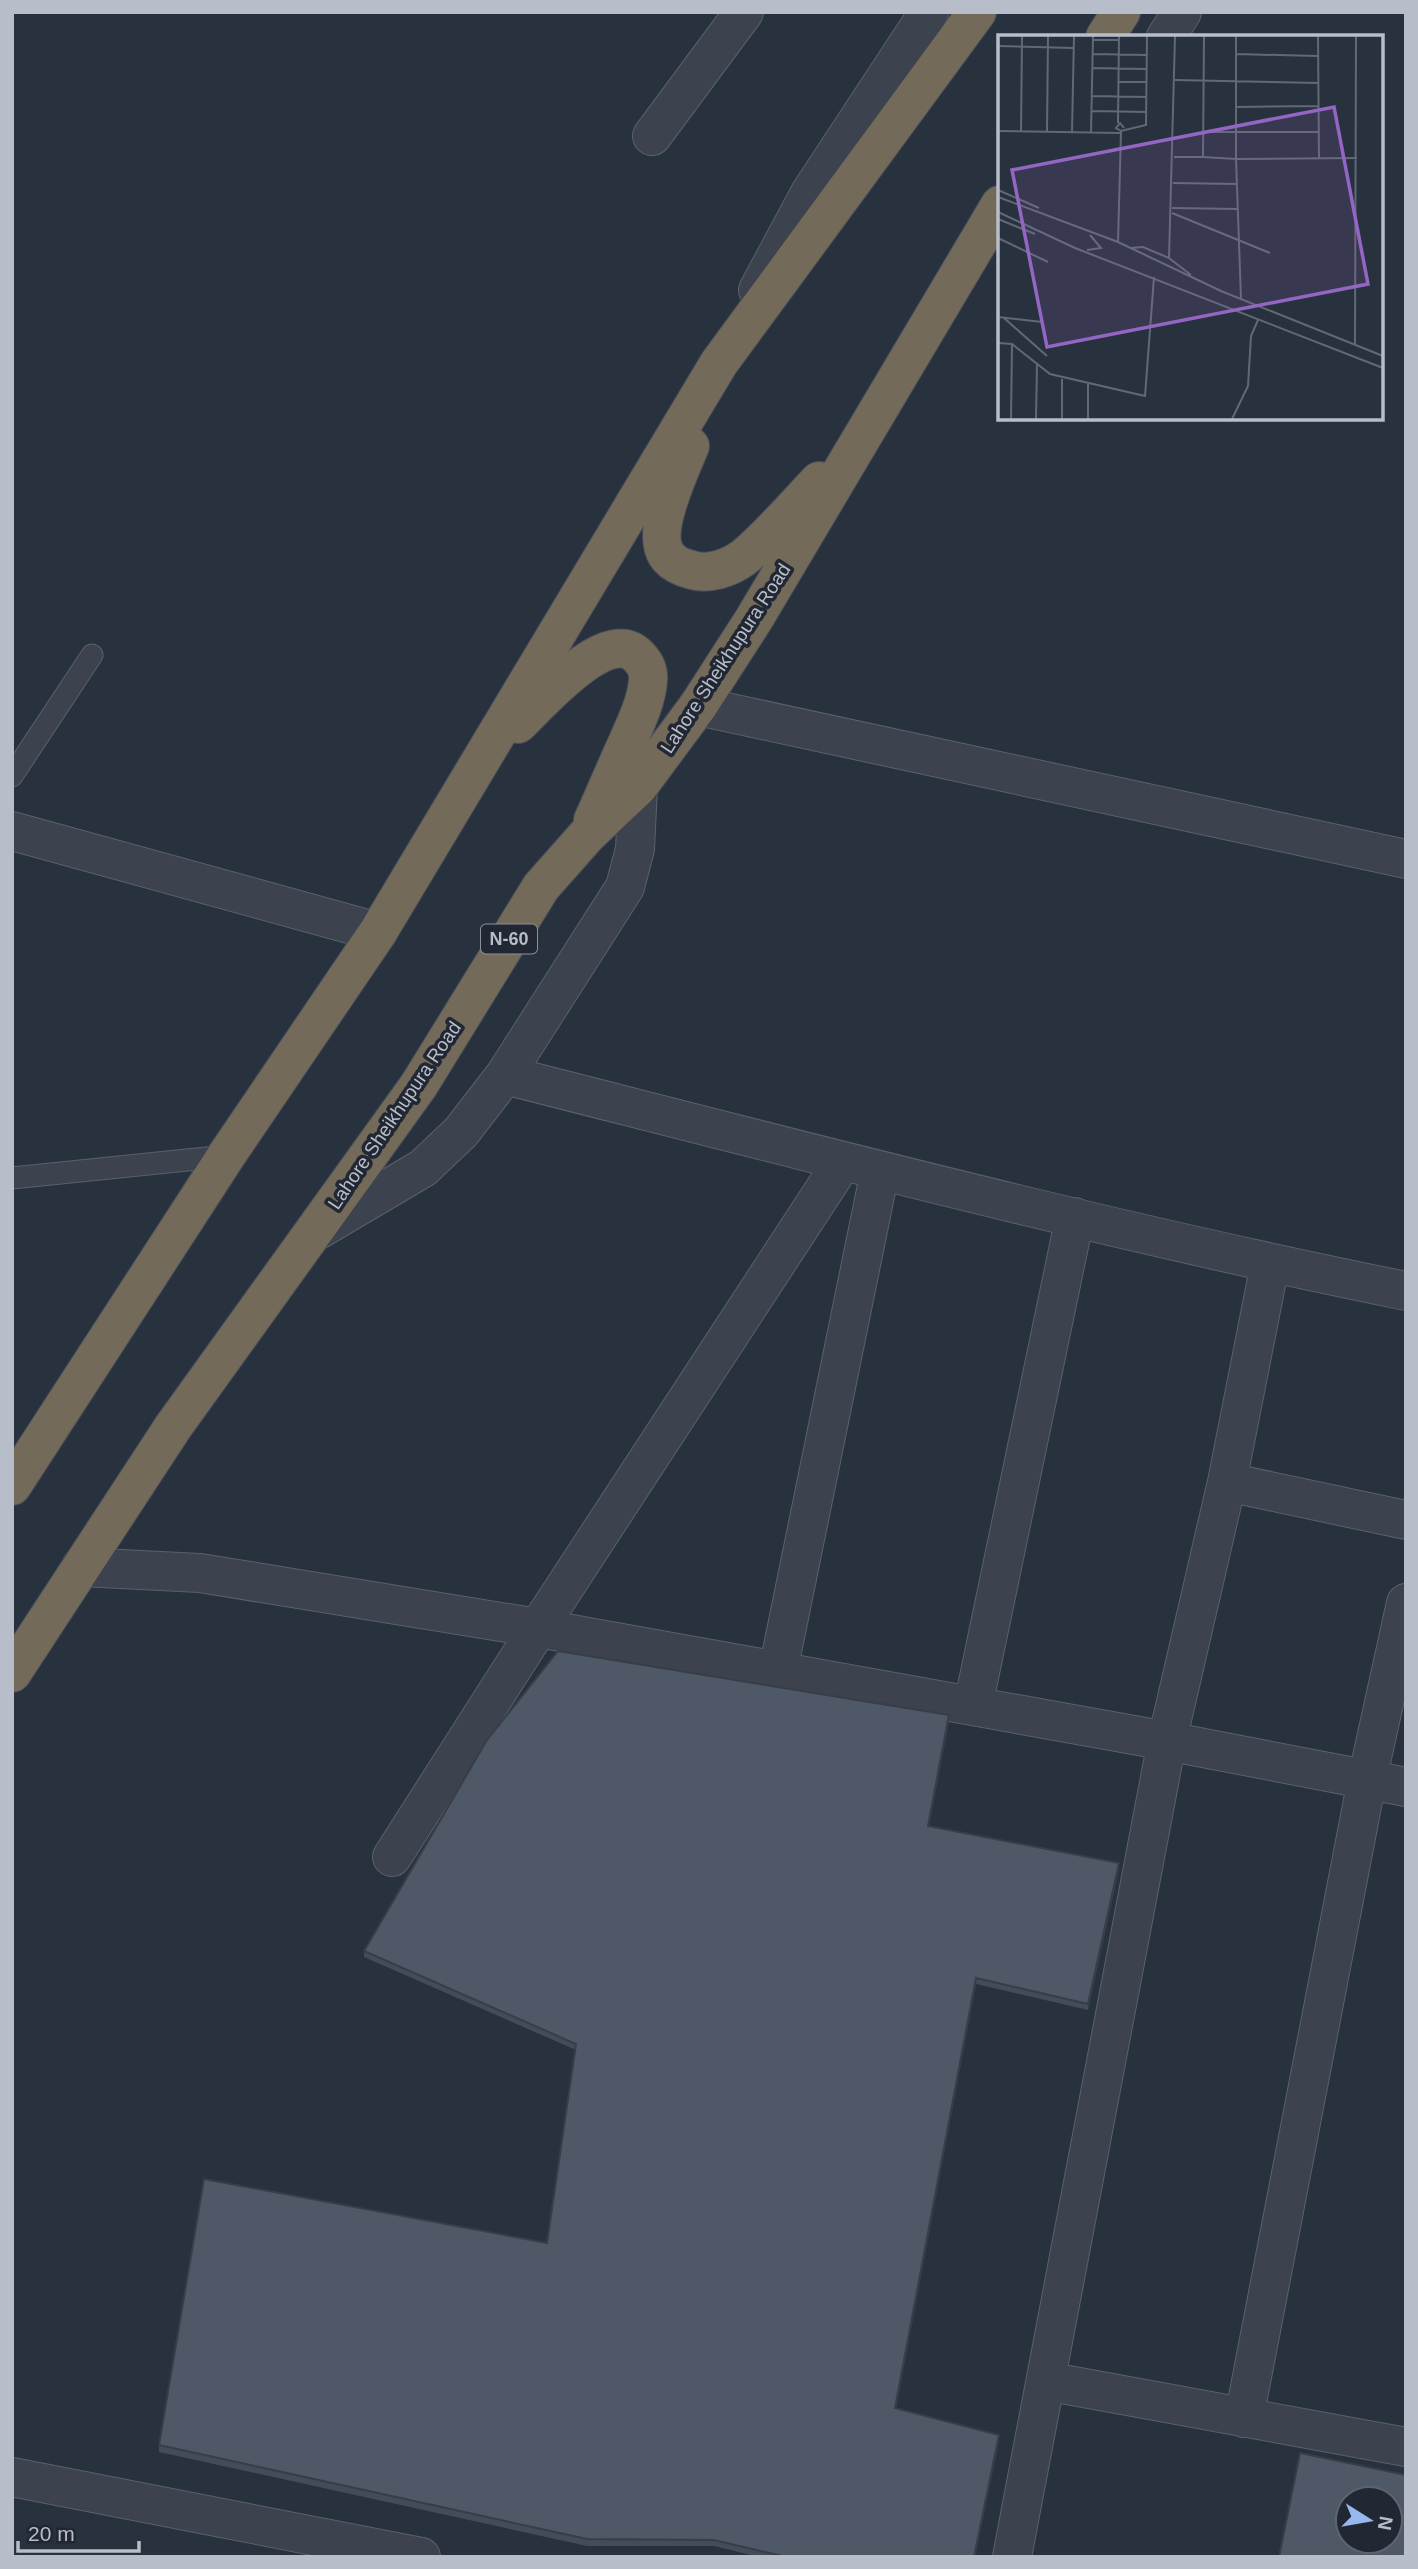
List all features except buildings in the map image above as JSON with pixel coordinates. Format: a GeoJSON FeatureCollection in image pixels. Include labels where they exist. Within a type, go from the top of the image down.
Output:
{"type":"FeatureCollection","features":[{"type":"Feature","properties":{"kind":"highway"},"geometry":{"type":"LineString","coordinates":[[12,1486],[226,1156],[378,932],[719,363],[977,12]]}},
{"type":"Feature","properties":{"kind":"highway"},"geometry":{"type":"LineString","coordinates":[[1106,35],[1121,12]]}},
{"type":"Feature","properties":{"kind":"highway","name":"Lahore Sheikhupura Road"},"geometry":{"type":"LineString","coordinates":[[12,1673],[173,1427],[419,1085],[541,887],[587,835],[638,787],[698,706],[754,619],[998,208]]}},
{"type":"Feature","properties":{"kind":"highway"},"geometry":{"type":"LineString","coordinates":[[719,363],[665,514],[662,545],[669,558],[682,567],[699,572],[716,571],[743,558],[860,440]]}},
{"type":"Feature","properties":{"kind":"highway"},"geometry":{"type":"LineString","coordinates":[[483,757],[573,672],[601,652],[618,648],[635,652],[646,664],[648,680],[639,715],[587,835]]}},
{"type":"Feature","properties":{"kind":"street"},"geometry":{"type":"LineString","coordinates":[[652,136],[744,12]]}},
{"type":"Feature","properties":{"kind":"street"},"geometry":{"type":"LineString","coordinates":[[719,363],[810,193],[929,12]]}},
{"type":"Feature","properties":{"kind":"street"},"geometry":{"type":"LineString","coordinates":[[1167,35],[1182,12]]}},
{"type":"Feature","properties":{"kind":"street"},"geometry":{"type":"LineString","coordinates":[[954,282],[998,234]]}},
{"type":"Feature","properties":{"kind":"street"},"geometry":{"type":"LineString","coordinates":[[698,706],[1406,859]]}},
{"type":"Feature","properties":{"kind":"street"},"geometry":{"type":"LineString","coordinates":[[313,1233],[423,1168],[461,1132],[505,1075],[625,887],[635,849],[638,787]]}},
{"type":"Feature","properties":{"kind":"street"},"geometry":{"type":"LineString","coordinates":[[12,831],[378,932]]}},
{"type":"Feature","properties":{"kind":"street"},"geometry":{"type":"LineString","coordinates":[[505,1075],[880,1171],[1270,1264],[1406,1291]]}},
{"type":"Feature","properties":{"kind":"street"},"geometry":{"type":"LineString","coordinates":[[392,1857],[843,1161]]}},
{"type":"Feature","properties":{"kind":"street"},"geometry":{"type":"LineString","coordinates":[[778,1671],[880,1171]]}},
{"type":"Feature","properties":{"kind":"street"},"geometry":{"type":"LineString","coordinates":[[973,1706],[1075,1217]]}},
{"type":"Feature","properties":{"kind":"street"},"geometry":{"type":"LineString","coordinates":[[1012,2557],[1167,1741],[1227,1482],[1270,1264]]}},
{"type":"Feature","properties":{"kind":"street"},"geometry":{"type":"LineString","coordinates":[[1227,1482],[1406,1520]]}},
{"type":"Feature","properties":{"kind":"street"},"geometry":{"type":"LineString","coordinates":[[81,1567],[200,1573],[538,1628],[1167,1741],[1406,1787]]}},
{"type":"Feature","properties":{"kind":"street"},"geometry":{"type":"LineString","coordinates":[[1244,2418],[1367,1780],[1406,1603]]}},
{"type":"Feature","properties":{"kind":"street"},"geometry":{"type":"LineString","coordinates":[[1046,2382],[1406,2447]]}},
{"type":"Feature","properties":{"kind":"street"},"geometry":{"type":"LineString","coordinates":[[12,2477],[421,2557]]}},
{"type":"Feature","properties":{"kind":"lane"},"geometry":{"type":"LineString","coordinates":[[12,776],[92,655]]}},
{"type":"Feature","properties":{"kind":"lane"},"geometry":{"type":"LineString","coordinates":[[12,1178],[226,1156]]}}]}
